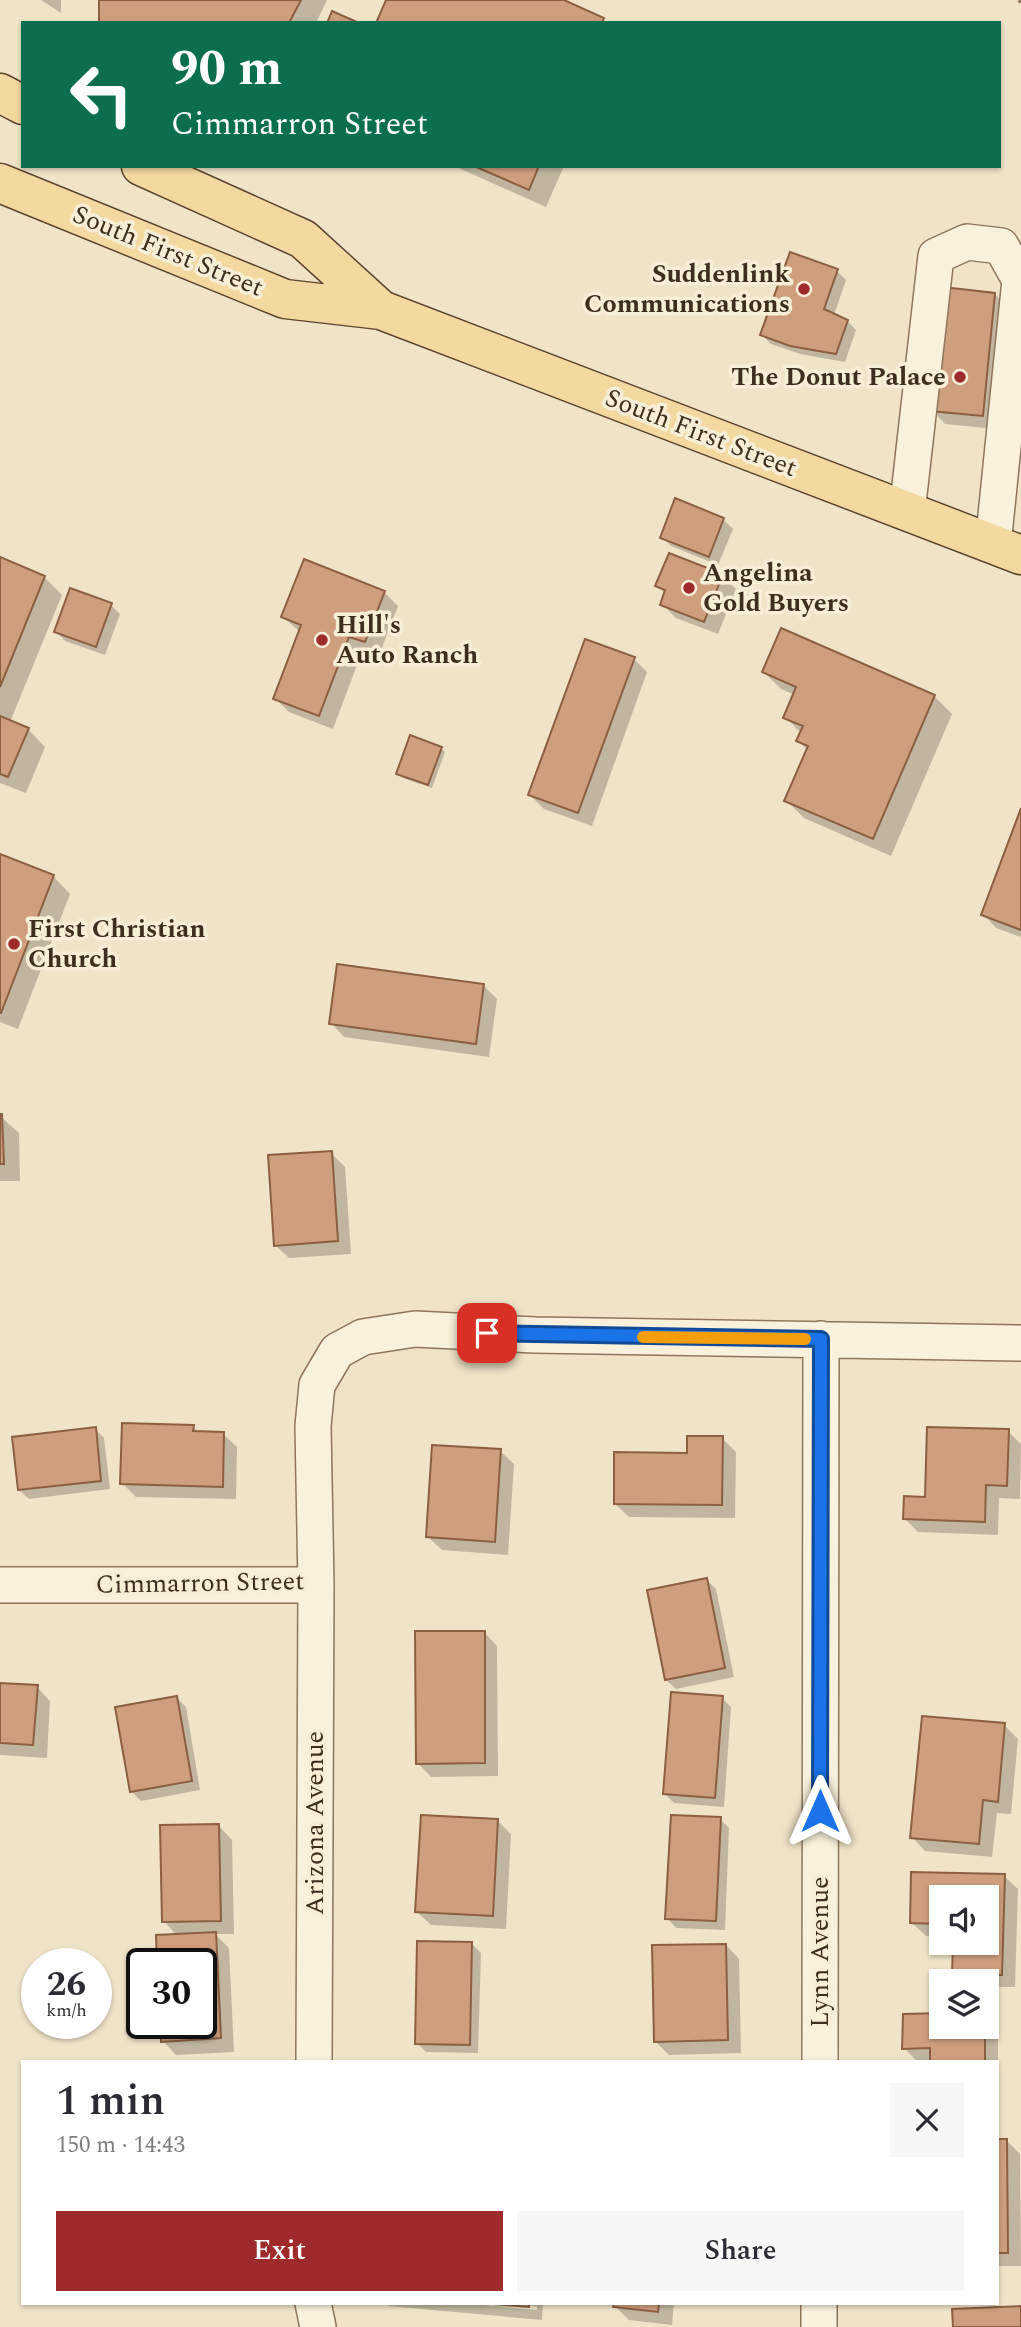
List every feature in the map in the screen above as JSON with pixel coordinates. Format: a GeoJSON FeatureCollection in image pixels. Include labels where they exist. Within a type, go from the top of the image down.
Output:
{"type":"FeatureCollection","features":[{"type":"Feature","properties":{"kind":"main road"},"geometry":{"type":"LineString","coordinates":[[0,93],[21,104]]}},
{"type":"Feature","properties":{"kind":"main road","name":"South First Street"},"geometry":{"type":"LineString","coordinates":[[145,168],[303,239],[381,310]]}},
{"type":"Feature","properties":{"kind":"main road","name":"South First Street"},"geometry":{"type":"LineString","coordinates":[[0,183],[285,299],[381,310],[1007,550]]}},
{"type":"Feature","properties":{"kind":"street"},"geometry":{"type":"LineString","coordinates":[[907,512],[936,257],[967,242],[1001,246],[1020,280],[1007,550]]}},
{"type":"Feature","properties":{"kind":"street","name":"Cimmarron Street"},"geometry":{"type":"LineString","coordinates":[[0,1585],[316,1585],[313,1426],[317,1385],[337,1351],[363,1337],[415,1329],[535,1335],[1021,1343]]}},
{"type":"Feature","properties":{"kind":"street","name":"Lynn Avenue"},"geometry":{"type":"LineString","coordinates":[[820,2060],[821,1339]]}},
{"type":"Feature","properties":{"kind":"street","name":"Arizona Avenue"},"geometry":{"type":"LineString","coordinates":[[314,2060],[316,1585]]}},
{"type":"Feature","properties":{"kind":"street"},"geometry":{"type":"LineString","coordinates":[[313,2305],[318,2327]]}},
{"type":"Feature","properties":{"kind":"street"},"geometry":{"type":"LineString","coordinates":[[819,2305],[819,2327]]}},
{"type":"Feature","properties":{"kind":"building"},"geometry":{"type":"Polygon","coordinates":[[[99,0],[301,0],[290,21],[99,21],[99,0]]]}},
{"type":"Feature","properties":{"kind":"building"},"geometry":{"type":"Polygon","coordinates":[[[386,0],[564,0],[604,18],[603,21],[377,21],[386,0]]]}},
{"type":"Feature","properties":{"kind":"building"},"geometry":{"type":"Polygon","coordinates":[[[332,11],[354,21],[328,21],[332,11]]]}},
{"type":"Feature","properties":{"kind":"building"},"geometry":{"type":"Polygon","coordinates":[[[479,168],[538,168],[529,190],[479,168]]]}},
{"type":"Feature","properties":{"kind":"building","name":"Suddenlink Communications"},"geometry":{"type":"Polygon","coordinates":[[[790,252],[838,269],[824,309],[848,320],[836,354],[790,346],[760,335],[790,252]]]}},
{"type":"Feature","properties":{"kind":"building","name":"The Donut Palace"},"geometry":{"type":"Polygon","coordinates":[[[943,287],[995,293],[983,416],[930,411],[943,287]]]}},
{"type":"Feature","properties":{"kind":"building"},"geometry":{"type":"Polygon","coordinates":[[[675,498],[724,518],[709,557],[660,538],[675,498]]]}},
{"type":"Feature","properties":{"kind":"building","name":"Angelina Gold Buyers"},"geometry":{"type":"Polygon","coordinates":[[[669,553],[723,574],[704,622],[660,605],[665,590],[655,586],[669,553]]]}},
{"type":"Feature","properties":{"kind":"building"},"geometry":{"type":"Polygon","coordinates":[[[0,557],[45,576],[0,687],[0,557]]]}},
{"type":"Feature","properties":{"kind":"building","name":"Hill's Auto Ranch"},"geometry":{"type":"Polygon","coordinates":[[[304,559],[385,591],[365,642],[349,637],[319,716],[273,699],[301,625],[281,617],[304,559]]]}},
{"type":"Feature","properties":{"kind":"building"},"geometry":{"type":"Polygon","coordinates":[[[70,588],[112,603],[96,647],[54,632],[70,588]]]}},
{"type":"Feature","properties":{"kind":"building"},"geometry":{"type":"Polygon","coordinates":[[[781,628],[935,695],[873,839],[784,801],[808,746],[796,741],[803,726],[783,718],[796,687],[762,672],[781,628]]]}},
{"type":"Feature","properties":{"kind":"building"},"geometry":{"type":"Polygon","coordinates":[[[585,639],[635,657],[578,813],[528,795],[585,639]]]}},
{"type":"Feature","properties":{"kind":"building"},"geometry":{"type":"Polygon","coordinates":[[[0,716],[29,728],[8,777],[0,774],[0,716]]]}},
{"type":"Feature","properties":{"kind":"building"},"geometry":{"type":"Polygon","coordinates":[[[410,735],[442,747],[428,785],[396,774],[410,735]]]}},
{"type":"Feature","properties":{"kind":"building"},"geometry":{"type":"Polygon","coordinates":[[[1021,808],[1021,930],[981,915],[1021,808]]]}},
{"type":"Feature","properties":{"kind":"building","name":"First Christian Church"},"geometry":{"type":"Polygon","coordinates":[[[0,854],[54,875],[1,1013],[0,1013],[0,854]]]}},
{"type":"Feature","properties":{"kind":"building"},"geometry":{"type":"Polygon","coordinates":[[[337,964],[484,984],[476,1044],[329,1024],[337,964]]]}},
{"type":"Feature","properties":{"kind":"building"},"geometry":{"type":"Polygon","coordinates":[[[2,1114],[4,1164],[0,1164],[2,1114]]]}},
{"type":"Feature","properties":{"kind":"building"},"geometry":{"type":"Polygon","coordinates":[[[332,1151],[338,1241],[274,1246],[268,1155],[332,1151]]]}},
{"type":"Feature","properties":{"kind":"building"},"geometry":{"type":"Polygon","coordinates":[[[122,1423],[194,1425],[193,1431],[224,1432],[223,1487],[120,1484],[122,1423]]]}},
{"type":"Feature","properties":{"kind":"building"},"geometry":{"type":"Polygon","coordinates":[[[96,1427],[101,1481],[18,1490],[12,1437],[96,1427]]]}},
{"type":"Feature","properties":{"kind":"building"},"geometry":{"type":"Polygon","coordinates":[[[927,1427],[1009,1429],[1007,1486],[986,1485],[985,1522],[903,1519],[904,1496],[925,1497],[927,1427]]]}},
{"type":"Feature","properties":{"kind":"building"},"geometry":{"type":"Polygon","coordinates":[[[687,1436],[723,1436],[722,1505],[614,1504],[614,1452],[687,1453],[687,1436]]]}},
{"type":"Feature","properties":{"kind":"building"},"geometry":{"type":"Polygon","coordinates":[[[432,1445],[501,1449],[495,1542],[426,1537],[432,1445]]]}},
{"type":"Feature","properties":{"kind":"building"},"geometry":{"type":"Polygon","coordinates":[[[707,1578],[725,1668],[665,1680],[647,1590],[707,1578]]]}},
{"type":"Feature","properties":{"kind":"building"},"geometry":{"type":"Polygon","coordinates":[[[415,1631],[485,1631],[485,1763],[416,1764],[415,1631]]]}},
{"type":"Feature","properties":{"kind":"building"},"geometry":{"type":"Polygon","coordinates":[[[0,1683],[38,1685],[33,1745],[0,1743],[0,1683]]]}},
{"type":"Feature","properties":{"kind":"building"},"geometry":{"type":"Polygon","coordinates":[[[671,1692],[723,1696],[715,1798],[663,1794],[671,1692]]]}},
{"type":"Feature","properties":{"kind":"building"},"geometry":{"type":"Polygon","coordinates":[[[177,1696],[192,1781],[130,1792],[115,1707],[177,1696]]]}},
{"type":"Feature","properties":{"kind":"building"},"geometry":{"type":"Polygon","coordinates":[[[922,1716],[1005,1723],[998,1802],[983,1800],[979,1844],[910,1838],[922,1716]]]}},
{"type":"Feature","properties":{"kind":"building"},"geometry":{"type":"Polygon","coordinates":[[[421,1815],[498,1819],[493,1916],[415,1912],[421,1815]]]}},
{"type":"Feature","properties":{"kind":"building"},"geometry":{"type":"Polygon","coordinates":[[[671,1815],[721,1817],[716,1921],[665,1919],[671,1815]]]}},
{"type":"Feature","properties":{"kind":"building"},"geometry":{"type":"Polygon","coordinates":[[[219,1824],[221,1921],[162,1922],[160,1825],[219,1824]]]}},
{"type":"Feature","properties":{"kind":"building"},"geometry":{"type":"Polygon","coordinates":[[[911,1872],[1005,1874],[1002,1975],[999,1975],[999,1969],[952,1969],[953,1955],[999,1955],[999,1885],[929,1885],[929,1924],[910,1923],[911,1872]]]}},
{"type":"Feature","properties":{"kind":"building"},"geometry":{"type":"Polygon","coordinates":[[[216,1932],[217,1948],[156,1948],[156,1935],[216,1932]]]}},
{"type":"Feature","properties":{"kind":"building"},"geometry":{"type":"Polygon","coordinates":[[[417,1941],[472,1942],[470,2045],[415,2044],[417,1941]]]}},
{"type":"Feature","properties":{"kind":"building"},"geometry":{"type":"Polygon","coordinates":[[[726,1944],[728,2040],[654,2042],[652,1945],[726,1944]]]}},
{"type":"Feature","properties":{"kind":"building"},"geometry":{"type":"Polygon","coordinates":[[[217,1953],[221,2038],[217,2038],[217,1953]]]}},
{"type":"Feature","properties":{"kind":"building"},"geometry":{"type":"Polygon","coordinates":[[[929,2013],[929,2039],[985,2039],[985,2060],[930,2060],[930,2048],[902,2049],[903,2014],[929,2013]]]}},
{"type":"Feature","properties":{"kind":"building"},"geometry":{"type":"Polygon","coordinates":[[[161,2039],[206,2039],[161,2042],[161,2039]]]}},
{"type":"Feature","properties":{"kind":"building"},"geometry":{"type":"Polygon","coordinates":[[[999,2139],[1007,2139],[1008,2253],[999,2253],[999,2139]]]}},
{"type":"Feature","properties":{"kind":"building"},"geometry":{"type":"Polygon","coordinates":[[[614,2305],[659,2305],[658,2312],[614,2305]]]}},
{"type":"Feature","properties":{"kind":"building"},"geometry":{"type":"Polygon","coordinates":[[[1021,2306],[1021,2327],[953,2327],[952,2309],[1021,2306]]]}},
{"type":"Feature","properties":{"kind":"slow traffic"},"geometry":{"type":"LineString","coordinates":[[643,1337],[805,1339]]}},
{"type":"Feature","properties":{"kind":"place","name":"Suddenlink Communications"},"geometry":{"type":"Point","coordinates":[804,289]}},
{"type":"Feature","properties":{"kind":"place","name":"The Donut Palace"},"geometry":{"type":"Point","coordinates":[960,377]}},
{"type":"Feature","properties":{"kind":"place","name":"Angelina Gold Buyers"},"geometry":{"type":"Point","coordinates":[689,588]}},
{"type":"Feature","properties":{"kind":"place","name":"Hill's Auto Ranch"},"geometry":{"type":"Point","coordinates":[322,640]}},
{"type":"Feature","properties":{"kind":"place","name":"First Christian Church"},"geometry":{"type":"Point","coordinates":[14,944]}},
{"type":"Feature","properties":{"kind":"route"},"geometry":{"type":"LineString","coordinates":[[487,1333],[821,1339],[820,1811]]}}]}
